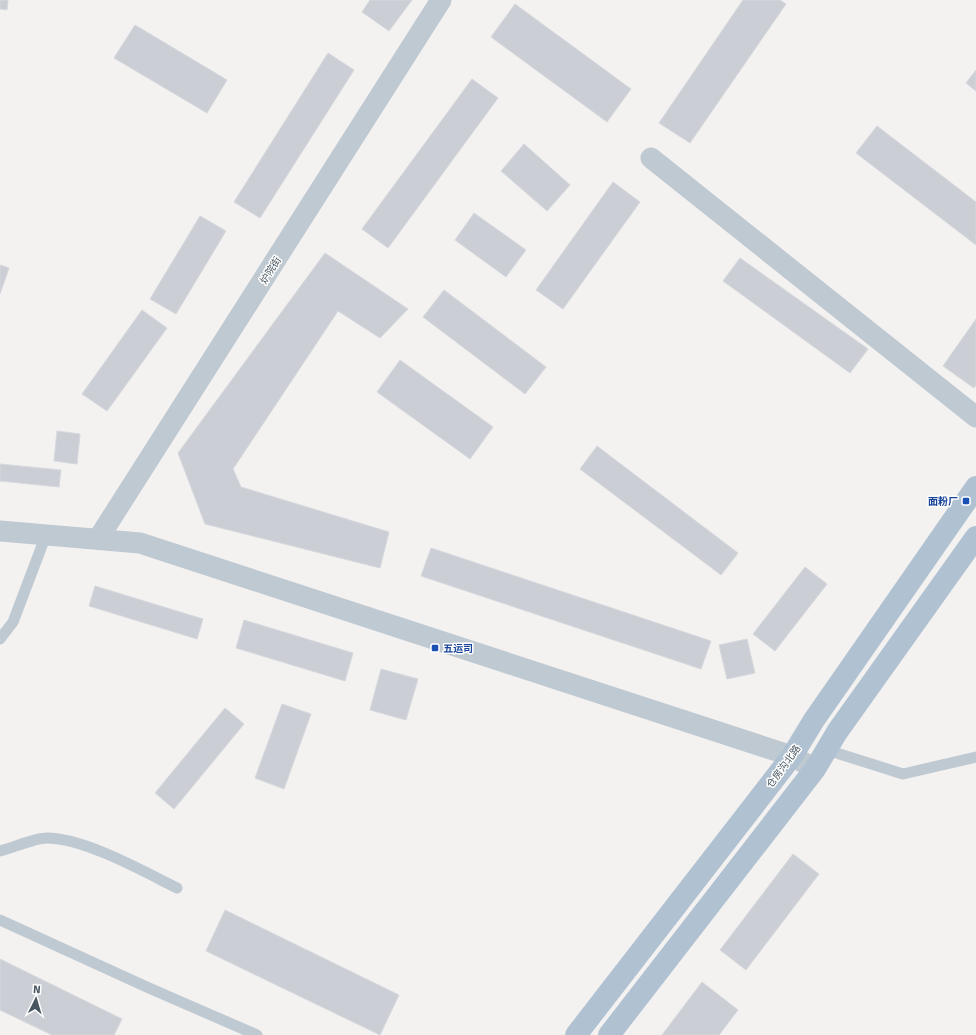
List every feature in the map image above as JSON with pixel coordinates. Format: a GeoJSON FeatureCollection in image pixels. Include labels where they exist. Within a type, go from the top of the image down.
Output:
{"type":"FeatureCollection","features":[{"type":"Feature","properties":{"kind":"main road","name":"仓房沟北路"},"geometry":{"type":"LineString","coordinates":[[576,1035],[792,756],[814,720],[976,487]]}},
{"type":"Feature","properties":{"kind":"main road"},"geometry":{"type":"LineString","coordinates":[[609,1035],[815,769],[976,537]]}},
{"type":"Feature","properties":{"kind":"street","name":"炉院街"},"geometry":{"type":"LineString","coordinates":[[98,539],[441,0]]}},
{"type":"Feature","properties":{"kind":"street"},"geometry":{"type":"LineString","coordinates":[[651,158],[976,416]]}},
{"type":"Feature","properties":{"kind":"street"},"geometry":{"type":"LineString","coordinates":[[0,531],[140,542],[792,756],[815,769]]}},
{"type":"Feature","properties":{"kind":"lane"},"geometry":{"type":"LineString","coordinates":[[0,639],[13,622],[46,535]]}},
{"type":"Feature","properties":{"kind":"lane"},"geometry":{"type":"LineString","coordinates":[[827,750],[903,774],[976,757]]}},
{"type":"Feature","properties":{"kind":"lane"},"geometry":{"type":"LineString","coordinates":[[0,851],[46,838],[71,841],[128,863],[177,888]]}},
{"type":"Feature","properties":{"kind":"lane"},"geometry":{"type":"LineString","coordinates":[[0,920],[148,988],[257,1035]]}},
{"type":"Feature","properties":{"kind":"building"},"geometry":{"type":"Polygon","coordinates":[[[0,0],[8,0],[7,10],[0,9],[0,0]]]}},
{"type":"Feature","properties":{"kind":"building"},"geometry":{"type":"Polygon","coordinates":[[[370,0],[412,0],[389,31],[362,12],[370,0]]]}},
{"type":"Feature","properties":{"kind":"building"},"geometry":{"type":"Polygon","coordinates":[[[743,0],[780,0],[786,4],[690,143],[659,123],[743,0]]]}},
{"type":"Feature","properties":{"kind":"building"},"geometry":{"type":"Polygon","coordinates":[[[515,4],[631,89],[607,122],[491,37],[515,4]]]}},
{"type":"Feature","properties":{"kind":"building"},"geometry":{"type":"Polygon","coordinates":[[[135,25],[227,80],[207,113],[114,58],[135,25]]]}},
{"type":"Feature","properties":{"kind":"building"},"geometry":{"type":"Polygon","coordinates":[[[328,53],[354,70],[260,218],[234,202],[328,53]]]}},
{"type":"Feature","properties":{"kind":"building"},"geometry":{"type":"Polygon","coordinates":[[[976,70],[976,91],[966,83],[976,70]]]}},
{"type":"Feature","properties":{"kind":"building"},"geometry":{"type":"Polygon","coordinates":[[[472,79],[498,98],[388,248],[362,229],[472,79]]]}},
{"type":"Feature","properties":{"kind":"building"},"geometry":{"type":"Polygon","coordinates":[[[877,126],[976,202],[976,245],[856,153],[877,126]]]}},
{"type":"Feature","properties":{"kind":"building"},"geometry":{"type":"Polygon","coordinates":[[[524,144],[570,185],[547,211],[501,171],[524,144]]]}},
{"type":"Feature","properties":{"kind":"building"},"geometry":{"type":"Polygon","coordinates":[[[613,182],[640,202],[563,309],[536,290],[613,182]]]}},
{"type":"Feature","properties":{"kind":"building"},"geometry":{"type":"Polygon","coordinates":[[[474,213],[526,250],[506,277],[455,240],[474,213]]]}},
{"type":"Feature","properties":{"kind":"building"},"geometry":{"type":"Polygon","coordinates":[[[200,216],[226,231],[176,314],[150,299],[200,216]]]}},
{"type":"Feature","properties":{"kind":"building"},"geometry":{"type":"Polygon","coordinates":[[[325,253],[408,309],[380,338],[338,311],[233,469],[241,487],[389,532],[380,568],[205,524],[178,453],[325,253]]]}},
{"type":"Feature","properties":{"kind":"building"},"geometry":{"type":"Polygon","coordinates":[[[740,258],[868,349],[850,373],[723,281],[740,258]]]}},
{"type":"Feature","properties":{"kind":"building"},"geometry":{"type":"Polygon","coordinates":[[[0,265],[9,268],[0,294],[0,265]]]}},
{"type":"Feature","properties":{"kind":"building"},"geometry":{"type":"Polygon","coordinates":[[[444,290],[546,367],[525,394],[423,317],[444,290]]]}},
{"type":"Feature","properties":{"kind":"building"},"geometry":{"type":"Polygon","coordinates":[[[142,310],[167,328],[107,411],[82,394],[142,310]]]}},
{"type":"Feature","properties":{"kind":"building"},"geometry":{"type":"Polygon","coordinates":[[[976,319],[976,385],[974,388],[943,366],[976,319]]]}},
{"type":"Feature","properties":{"kind":"building"},"geometry":{"type":"Polygon","coordinates":[[[400,360],[493,427],[470,459],[377,392],[400,360]]]}},
{"type":"Feature","properties":{"kind":"building"},"geometry":{"type":"Polygon","coordinates":[[[57,431],[80,434],[77,464],[54,461],[57,431]]]}},
{"type":"Feature","properties":{"kind":"building"},"geometry":{"type":"Polygon","coordinates":[[[597,446],[738,553],[721,575],[580,469],[597,446]]]}},
{"type":"Feature","properties":{"kind":"building"},"geometry":{"type":"Polygon","coordinates":[[[0,464],[61,470],[59,487],[0,481],[0,464]]]}},
{"type":"Feature","properties":{"kind":"building"},"geometry":{"type":"Polygon","coordinates":[[[431,548],[711,641],[701,669],[421,576],[431,548]]]}},
{"type":"Feature","properties":{"kind":"building"},"geometry":{"type":"Polygon","coordinates":[[[805,567],[827,584],[775,651],[753,634],[805,567]]]}},
{"type":"Feature","properties":{"kind":"building"},"geometry":{"type":"Polygon","coordinates":[[[95,586],[203,619],[197,639],[89,606],[95,586]]]}},
{"type":"Feature","properties":{"kind":"building"},"geometry":{"type":"Polygon","coordinates":[[[244,620],[353,653],[345,681],[236,648],[244,620]]]}},
{"type":"Feature","properties":{"kind":"building"},"geometry":{"type":"Polygon","coordinates":[[[747,639],[755,673],[727,679],[719,645],[747,639]]]}},
{"type":"Feature","properties":{"kind":"building"},"geometry":{"type":"Polygon","coordinates":[[[381,669],[418,679],[406,720],[370,710],[381,669]]]}},
{"type":"Feature","properties":{"kind":"building"},"geometry":{"type":"Polygon","coordinates":[[[282,704],[311,714],[284,789],[255,778],[282,704]]]}},
{"type":"Feature","properties":{"kind":"building"},"geometry":{"type":"Polygon","coordinates":[[[225,708],[244,724],[174,809],[155,793],[225,708]]]}},
{"type":"Feature","properties":{"kind":"building"},"geometry":{"type":"Polygon","coordinates":[[[793,854],[819,874],[746,970],[720,950],[793,854]]]}},
{"type":"Feature","properties":{"kind":"building"},"geometry":{"type":"Polygon","coordinates":[[[225,910],[399,995],[380,1035],[206,951],[225,910]]]}},
{"type":"Feature","properties":{"kind":"building"},"geometry":{"type":"Polygon","coordinates":[[[0,959],[122,1019],[114,1035],[52,1035],[0,1010],[0,959]]]}},
{"type":"Feature","properties":{"kind":"building"},"geometry":{"type":"Polygon","coordinates":[[[702,982],[738,1010],[719,1035],[662,1035],[702,982]]]}},
{"type":"Feature","properties":{"kind":"place","name":"面粉厂"},"geometry":{"type":"Point","coordinates":[966,501]}},
{"type":"Feature","properties":{"kind":"place","name":"五运司"},"geometry":{"type":"Point","coordinates":[435,648]}}]}
